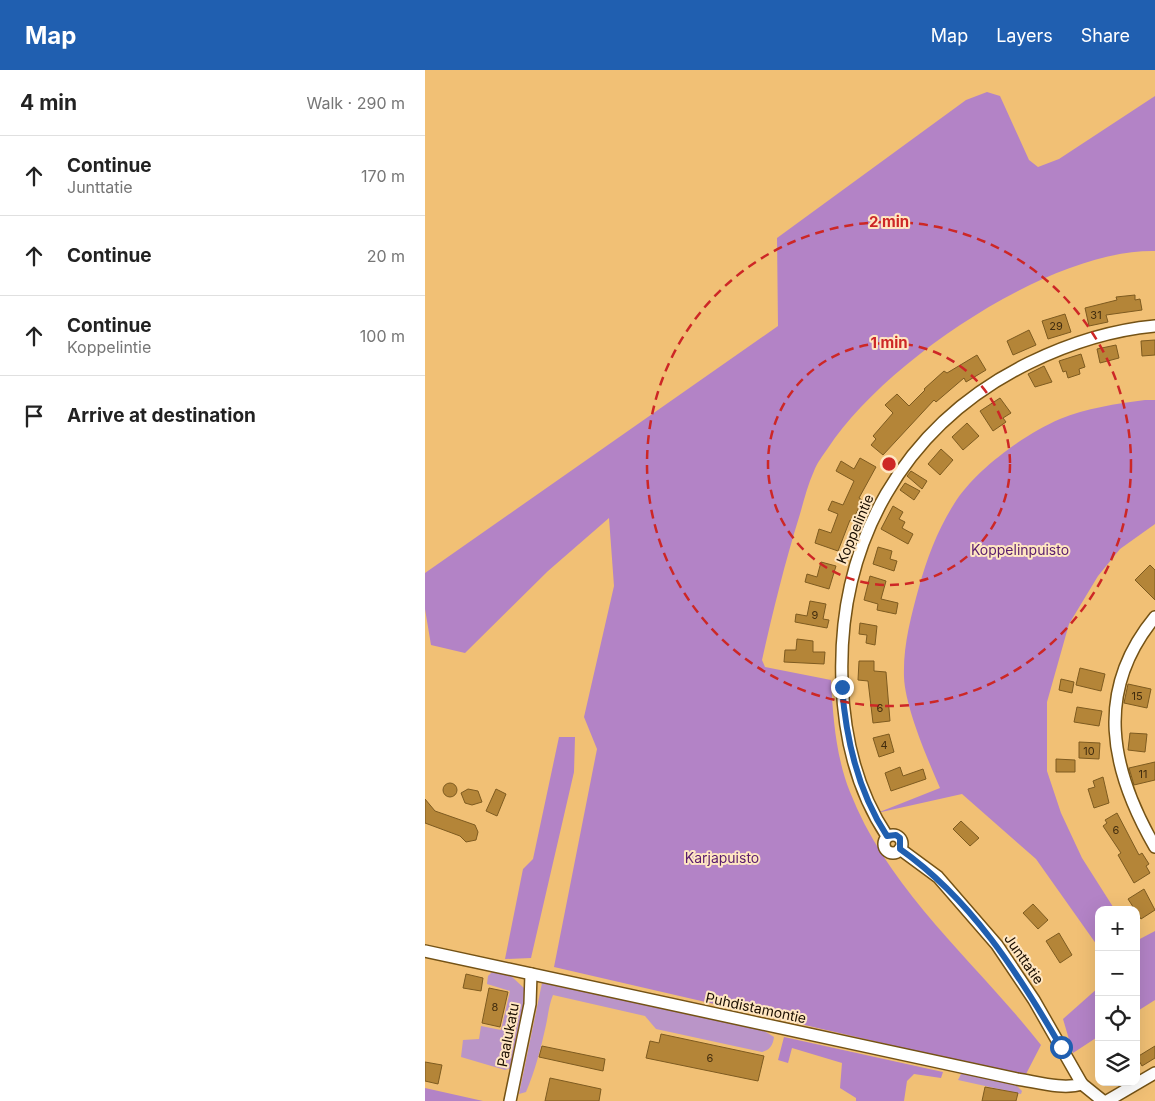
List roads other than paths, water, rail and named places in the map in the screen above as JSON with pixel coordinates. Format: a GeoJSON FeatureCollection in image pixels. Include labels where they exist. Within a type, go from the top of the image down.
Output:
{"type":"FeatureCollection","features":[{"type":"Feature","properties":{"kind":"street","name":"Koppelintie"},"geometry":{"type":"LineString","coordinates":[[900,849],[900,838],[896,835],[887,836],[868,802],[849,746],[844,709],[841,658],[842,626],[851,576],[877,508],[895,479],[926,439],[956,410],[994,381],[1075,343],[1155,326]]}},
{"type":"Feature","properties":{"kind":"street"},"geometry":{"type":"LineString","coordinates":[[1155,617],[1133,650],[1124,669],[1116,705],[1114,734],[1116,753],[1125,783],[1142,825],[1155,847]]}},
{"type":"Feature","properties":{"kind":"street","name":"Junttatie"},"geometry":{"type":"LineString","coordinates":[[900,849],[938,877],[997,945],[1034,1000],[1082,1084],[1103,1101]]}},
{"type":"Feature","properties":{"kind":"street","name":"Puhdistamontie"},"geometry":{"type":"LineString","coordinates":[[425,951],[1017,1079],[1063,1086],[1082,1084]]}},
{"type":"Feature","properties":{"kind":"street","name":"Paalukatu"},"geometry":{"type":"LineString","coordinates":[[509,1101],[530,1004],[531,974]]}},
{"type":"Feature","properties":{"kind":"street"},"geometry":{"type":"LineString","coordinates":[[1107,1101],[1155,1073]]}},
{"type":"Feature","properties":{"kind":"park label","name":"Koppelinpuisto"},"geometry":{"type":"Point","coordinates":[1020,550]}},
{"type":"Feature","properties":{"kind":"park label","name":"Karjapuisto"},"geometry":{"type":"Point","coordinates":[722,858]}}]}
